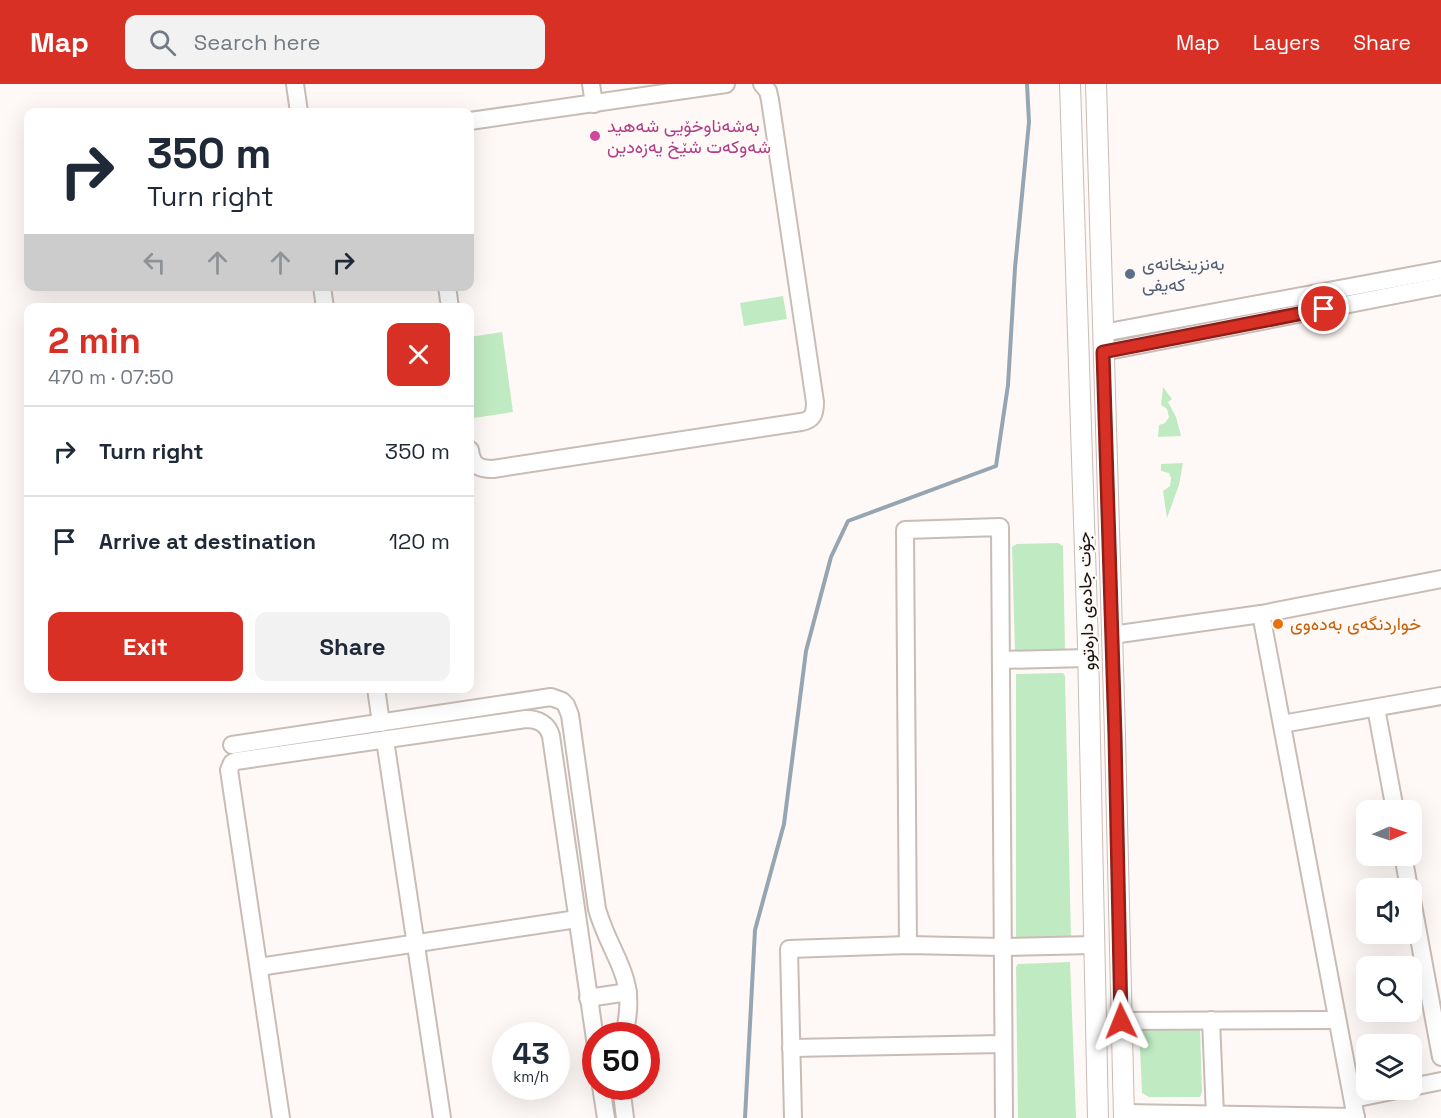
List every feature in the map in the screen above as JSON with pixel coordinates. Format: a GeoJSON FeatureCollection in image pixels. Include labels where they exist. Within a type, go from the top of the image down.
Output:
{"type":"FeatureCollection","features":[{"type":"Feature","properties":{"kind":"main road","name":"جۆت جادەی دارەتوو"},"geometry":{"type":"LineString","coordinates":[[1070,84],[1088,658],[1098,1118]]}},
{"type":"Feature","properties":{"kind":"main road","name":"جۆت جادەی دارەتوو"},"geometry":{"type":"LineString","coordinates":[[1096,84],[1124,1116]]}},
{"type":"Feature","properties":{"kind":"main road"},"geometry":{"type":"LineString","coordinates":[[1092,826],[1117,825]]}},
{"type":"Feature","properties":{"kind":"street"},"geometry":{"type":"LineString","coordinates":[[295,84],[298,108]]}},
{"type":"Feature","properties":{"kind":"street"},"geometry":{"type":"LineString","coordinates":[[591,84],[594,104]]}},
{"type":"Feature","properties":{"kind":"street"},"geometry":{"type":"LineString","coordinates":[[474,119],[726,84]]}},
{"type":"Feature","properties":{"kind":"street"},"geometry":{"type":"LineString","coordinates":[[474,464],[479,468],[493,469],[801,422],[811,418],[814,414],[815,402],[770,100],[768,91],[762,84]]}},
{"type":"Feature","properties":{"kind":"street"},"geometry":{"type":"LineString","coordinates":[[1103,343],[1155,323],[1441,270]]}},
{"type":"Feature","properties":{"kind":"street"},"geometry":{"type":"LineString","coordinates":[[1103,343],[1159,341],[1441,286]]}},
{"type":"Feature","properties":{"kind":"street"},"geometry":{"type":"LineString","coordinates":[[1155,323],[1159,341]]}},
{"type":"Feature","properties":{"kind":"street"},"geometry":{"type":"LineString","coordinates":[[908,945],[905,530],[1000,527],[1004,1118]]}},
{"type":"Feature","properties":{"kind":"street"},"geometry":{"type":"LineString","coordinates":[[1112,635],[1261,614],[1441,579]]}},
{"type":"Feature","properties":{"kind":"street"},"geometry":{"type":"LineString","coordinates":[[1124,1116],[1215,1114],[1356,1117],[1261,614]]}},
{"type":"Feature","properties":{"kind":"street"},"geometry":{"type":"LineString","coordinates":[[1001,660],[1088,658]]}},
{"type":"Feature","properties":{"kind":"street"},"geometry":{"type":"LineString","coordinates":[[377,693],[381,723]]}},
{"type":"Feature","properties":{"kind":"street"},"geometry":{"type":"LineString","coordinates":[[1282,724],[1441,696]]}},
{"type":"Feature","properties":{"kind":"street"},"geometry":{"type":"LineString","coordinates":[[232,745],[504,702],[551,697],[562,700],[570,715],[597,909],[605,933],[622,967],[628,992],[626,1022]]}},
{"type":"Feature","properties":{"kind":"street"},"geometry":{"type":"LineString","coordinates":[[1376,708],[1393,800]]}},
{"type":"Feature","properties":{"kind":"street"},"geometry":{"type":"LineString","coordinates":[[281,1118],[229,770],[230,765],[236,760],[526,719],[537,720],[548,727],[592,1022]]}},
{"type":"Feature","properties":{"kind":"street"},"geometry":{"type":"LineString","coordinates":[[385,740],[441,1118]]}},
{"type":"Feature","properties":{"kind":"street"},"geometry":{"type":"LineString","coordinates":[[259,967],[577,919]]}},
{"type":"Feature","properties":{"kind":"street"},"geometry":{"type":"LineString","coordinates":[[1420,944],[1441,1057]]}},
{"type":"Feature","properties":{"kind":"street"},"geometry":{"type":"LineString","coordinates":[[793,1118],[789,949],[908,945],[1002,947],[1094,945]]}},
{"type":"Feature","properties":{"kind":"street"},"geometry":{"type":"LineString","coordinates":[[588,998],[628,992]]}},
{"type":"Feature","properties":{"kind":"street"},"geometry":{"type":"LineString","coordinates":[[1211,1020],[1215,1114]]}},
{"type":"Feature","properties":{"kind":"street"},"geometry":{"type":"LineString","coordinates":[[1121,1021],[1336,1020]]}},
{"type":"Feature","properties":{"kind":"street"},"geometry":{"type":"LineString","coordinates":[[791,1048],[1002,1044]]}},
{"type":"Feature","properties":{"kind":"street"},"geometry":{"type":"LineString","coordinates":[[1422,1085],[1441,1082]]}},
{"type":"Feature","properties":{"kind":"street"},"geometry":{"type":"LineString","coordinates":[[603,1100],[606,1118]]}},
{"type":"Feature","properties":{"kind":"street"},"geometry":{"type":"LineString","coordinates":[[623,1100],[625,1118]]}},
{"type":"Feature","properties":{"kind":"green space"},"geometry":{"type":"Polygon","coordinates":[[[783,296],[787,319],[744,326],[740,303],[783,296]]]}},
{"type":"Feature","properties":{"kind":"green space"},"geometry":{"type":"Polygon","coordinates":[[[502,332],[513,412],[474,418],[474,336],[502,332]]]}},
{"type":"Feature","properties":{"kind":"green space"},"geometry":{"type":"Polygon","coordinates":[[[1163,387],[1172,399],[1168,402],[1176,417],[1181,436],[1158,437],[1159,425],[1165,423],[1169,417],[1167,409],[1161,405],[1163,387]]]}},
{"type":"Feature","properties":{"kind":"green space"},"geometry":{"type":"Polygon","coordinates":[[[1183,463],[1179,485],[1167,518],[1163,491],[1170,486],[1171,478],[1169,473],[1161,471],[1161,464],[1183,463]]]}},
{"type":"Feature","properties":{"kind":"green space"},"geometry":{"type":"Polygon","coordinates":[[[1058,543],[1063,546],[1065,649],[1061,652],[1017,653],[1015,650],[1012,547],[1017,544],[1058,543]]]}},
{"type":"Feature","properties":{"kind":"green space"},"geometry":{"type":"Polygon","coordinates":[[[1063,673],[1065,676],[1071,941],[1016,939],[1016,674],[1063,673]]]}},
{"type":"Feature","properties":{"kind":"green space"},"geometry":{"type":"Polygon","coordinates":[[[1070,962],[1076,1118],[1018,1118],[1016,967],[1018,964],[1070,962]]]}},
{"type":"Feature","properties":{"kind":"green space"},"geometry":{"type":"Polygon","coordinates":[[[1139,1025],[1200,1028],[1202,1092],[1200,1097],[1149,1097],[1142,1093],[1139,1025]]]}},
{"type":"Feature","properties":{"kind":"waterway"},"geometry":{"type":"LineString","coordinates":[[745,1118],[755,930],[784,824],[806,651],[831,557],[848,521],[996,466],[1008,385],[1015,268],[1029,122],[1027,84]]}},
{"type":"Feature","properties":{"kind":"place","name":"بەشەناوخۆیی شەهید شەوکەت شێخ یەزەدین"},"geometry":{"type":"Point","coordinates":[595,136]}},
{"type":"Feature","properties":{"kind":"place","name":"بەنزینخانەی کەیفی"},"geometry":{"type":"Point","coordinates":[1130,274]}},
{"type":"Feature","properties":{"kind":"place","name":"خواردنگەی بەدەوی"},"geometry":{"type":"Point","coordinates":[1278,624]}},
{"type":"Feature","properties":{"kind":"route"},"geometry":{"type":"LineString","coordinates":[[1121,1021],[1103,352],[1324,309]]}}]}
